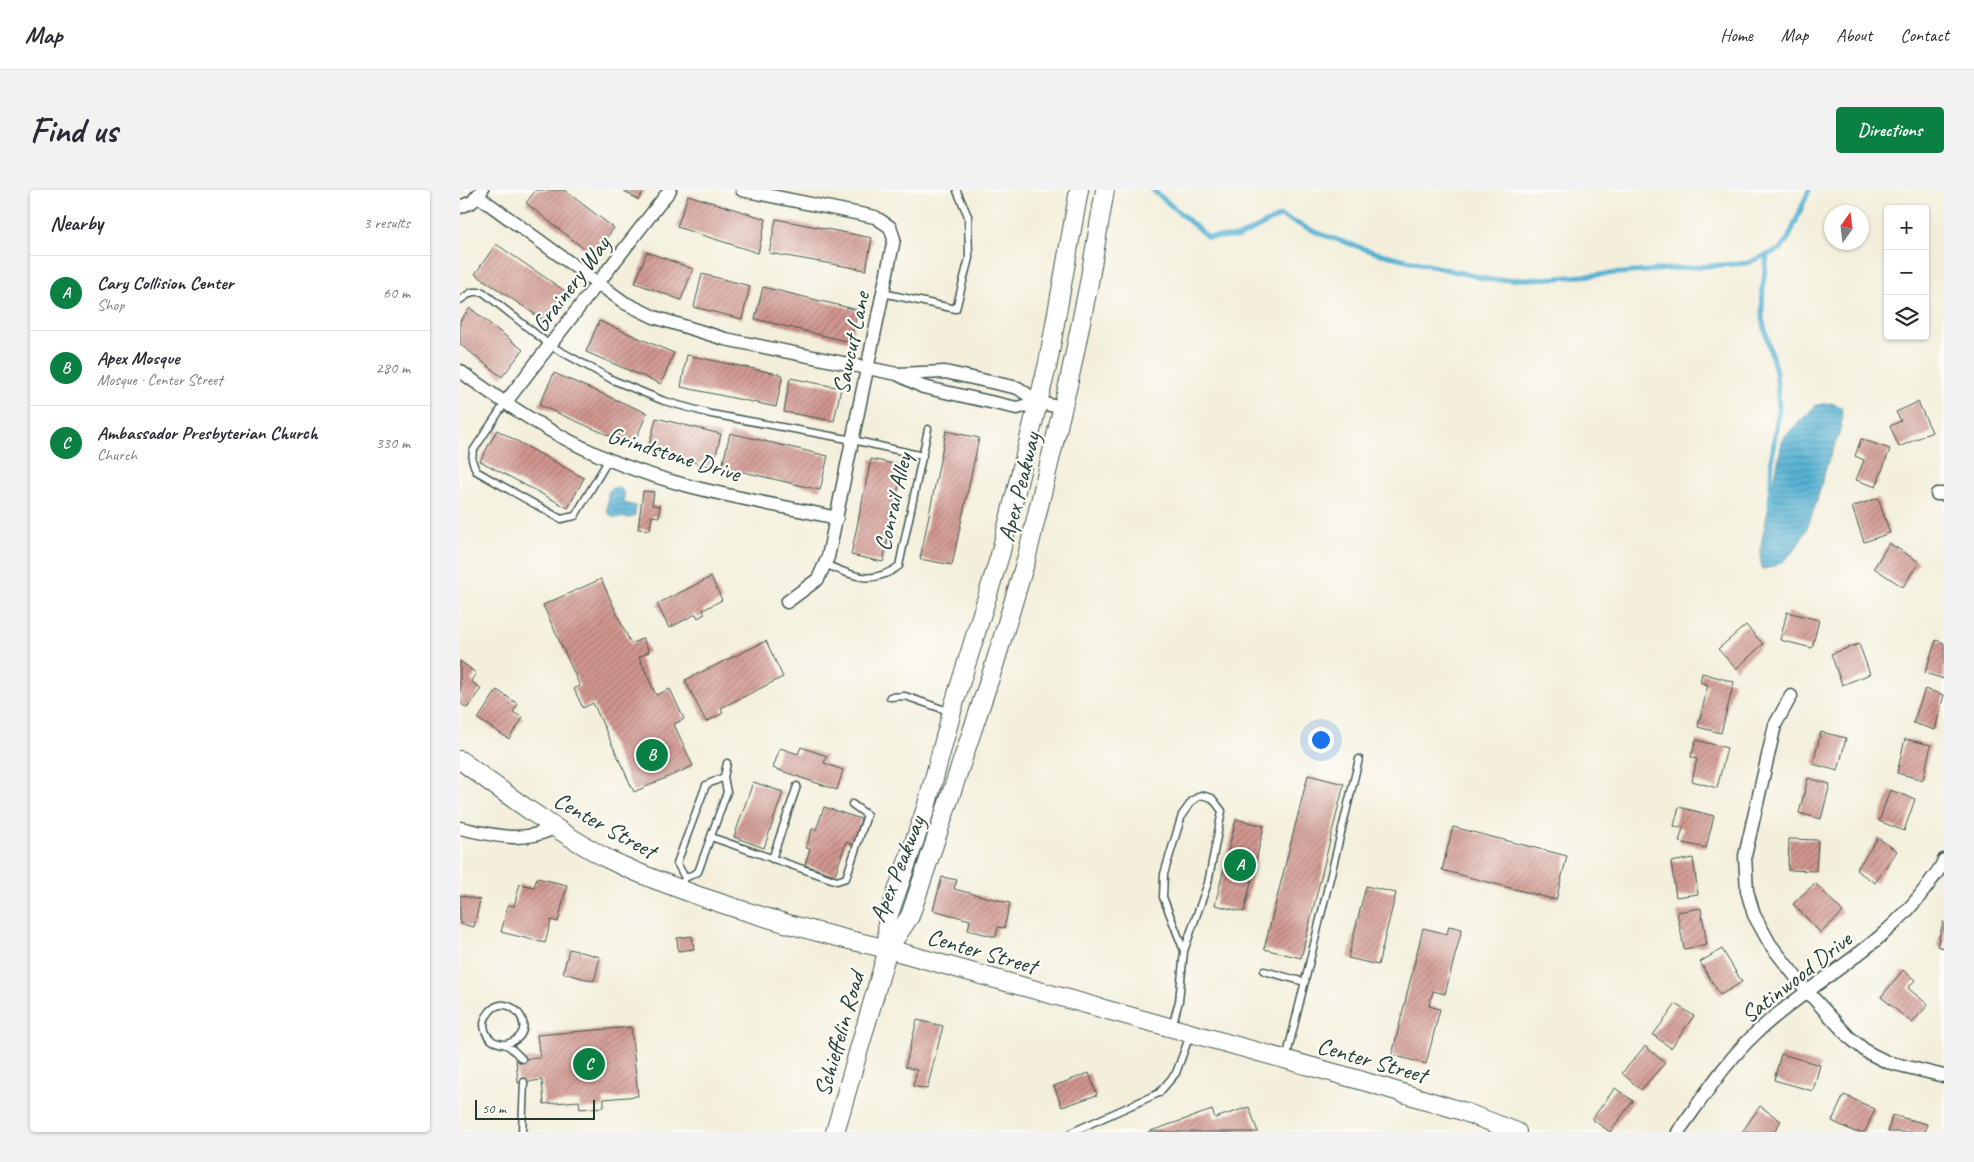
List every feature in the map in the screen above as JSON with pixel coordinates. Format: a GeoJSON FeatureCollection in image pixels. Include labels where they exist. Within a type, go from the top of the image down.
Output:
{"type":"FeatureCollection","features":[{"type":"Feature","properties":{"kind":"main road","name":"Apex Peakway"},"geometry":{"type":"LineString","coordinates":[[888,950],[887,920],[926,808],[952,712],[1000,555],[1050,354],[1079,190]]}},
{"type":"Feature","properties":{"kind":"main road","name":"Apex Peakway"},"geometry":{"type":"LineString","coordinates":[[888,950],[910,916],[994,666],[1026,560],[1086,300],[1105,190]]}},
{"type":"Feature","properties":{"kind":"main road","name":"Center Street"},"geometry":{"type":"LineString","coordinates":[[460,760],[554,828],[605,857],[683,884],[773,921],[888,950],[1286,1060],[1462,1111],[1517,1132]]}},
{"type":"Feature","properties":{"kind":"main road","name":"Schieffelin Road"},"geometry":{"type":"LineString","coordinates":[[835,1132],[888,950]]}},
{"type":"Feature","properties":{"kind":"street","name":"Grainery Way"},"geometry":{"type":"LineString","coordinates":[[505,403],[670,190]]}},
{"type":"Feature","properties":{"kind":"street","name":"Sawcut Lane"},"geometry":{"type":"LineString","coordinates":[[742,190],[875,217],[890,227],[894,239],[837,518],[825,564],[818,579],[787,602]]}},
{"type":"Feature","properties":{"kind":"street"},"geometry":{"type":"LineString","coordinates":[[460,207],[472,202],[480,193],[625,303],[654,317],[684,328],[768,348],[868,367],[897,374],[923,387],[1017,408],[1038,402]]}},
{"type":"Feature","properties":{"kind":"street","name":"Grindstone Drive"},"geometry":{"type":"LineString","coordinates":[[460,371],[530,420],[609,459],[689,486],[837,518]]}},
{"type":"Feature","properties":{"kind":"street"},"geometry":{"type":"LineString","coordinates":[[897,374],[945,372],[1018,388],[1038,402],[1062,408]]}},
{"type":"Feature","properties":{"kind":"street"},"geometry":{"type":"LineString","coordinates":[[1791,696],[1775,725],[1762,772],[1745,856],[1745,877],[1750,903],[1761,931],[1806,990],[1849,1037],[1867,1052],[1887,1062],[1944,1076]]}},
{"type":"Feature","properties":{"kind":"street"},"geometry":{"type":"LineString","coordinates":[[460,828],[517,838],[537,836],[554,828]]}},
{"type":"Feature","properties":{"kind":"street","name":"Satinwood Drive"},"geometry":{"type":"LineString","coordinates":[[1678,1132],[1730,1061],[1754,1035],[1806,990],[1861,953],[1891,928],[1919,898],[1944,863]]}},
{"type":"Feature","properties":{"kind":"lane"},"geometry":{"type":"LineString","coordinates":[[884,293],[956,309],[968,258],[968,216],[957,190]]}},
{"type":"Feature","properties":{"kind":"lane"},"geometry":{"type":"LineString","coordinates":[[460,300],[472,292],[482,292],[551,346],[613,380],[664,402],[711,414],[853,440],[923,456]]}},
{"type":"Feature","properties":{"kind":"lane"},"geometry":{"type":"LineString","coordinates":[[505,403],[474,451],[472,460],[476,470],[561,520],[575,516],[609,459]]}},
{"type":"Feature","properties":{"kind":"lane","name":"Conrail Alley"},"geometry":{"type":"LineString","coordinates":[[825,564],[853,576],[874,578],[887,575],[899,566],[928,428]]}},
{"type":"Feature","properties":{"kind":"lane"},"geometry":{"type":"LineString","coordinates":[[890,697],[905,696],[952,712]]}},
{"type":"Feature","properties":{"kind":"lane"},"geometry":{"type":"LineString","coordinates":[[1286,1060],[1359,759]]}},
{"type":"Feature","properties":{"kind":"lane"},"geometry":{"type":"LineString","coordinates":[[724,777],[706,785],[677,863],[683,884],[698,872],[711,837],[727,792],[724,777],[727,763]]}},
{"type":"Feature","properties":{"kind":"lane"},"geometry":{"type":"LineString","coordinates":[[772,859],[797,786]]}},
{"type":"Feature","properties":{"kind":"lane"},"geometry":{"type":"LineString","coordinates":[[1171,1029],[1179,1001],[1184,951],[1208,883],[1222,811],[1212,798],[1201,795],[1192,801],[1182,815],[1164,874],[1163,897],[1184,951]]}},
{"type":"Feature","properties":{"kind":"lane"},"geometry":{"type":"LineString","coordinates":[[711,837],[837,882],[846,878],[867,815],[852,804]]}},
{"type":"Feature","properties":{"kind":"lane"},"geometry":{"type":"LineString","coordinates":[[1264,971],[1305,982]]}},
{"type":"Feature","properties":{"kind":"lane"},"geometry":{"type":"LineString","coordinates":[[506,1044],[518,1039],[521,1034],[523,1021],[517,1010],[511,1006],[499,1006],[493,1008],[485,1019],[485,1032],[493,1041],[506,1044],[522,1059]]}},
{"type":"Feature","properties":{"kind":"lane"},"geometry":{"type":"LineString","coordinates":[[1072,1132],[1087,1129],[1159,1093],[1176,1073],[1190,1034]]}},
{"type":"Feature","properties":{"kind":"lane"},"geometry":{"type":"LineString","coordinates":[[522,1132],[524,1082]]}},
{"type":"Feature","properties":{"kind":"water"},"geometry":{"type":"Polygon","coordinates":[[[1831,403],[1841,407],[1842,422],[1807,528],[1789,556],[1777,565],[1762,569],[1760,556],[1762,539],[1783,438],[1816,405],[1831,403]]]}},
{"type":"Feature","properties":{"kind":"water"},"geometry":{"type":"Polygon","coordinates":[[[612,488],[620,488],[624,492],[624,503],[636,506],[635,515],[631,518],[612,517],[607,512],[608,492],[612,488]]]}},
{"type":"Feature","properties":{"kind":"building"},"geometry":{"type":"Polygon","coordinates":[[[536,190],[564,190],[614,228],[593,256],[526,203],[536,190]]]}},
{"type":"Feature","properties":{"kind":"building"},"geometry":{"type":"Polygon","coordinates":[[[623,190],[645,190],[638,200],[623,190]]]}},
{"type":"Feature","properties":{"kind":"building"},"geometry":{"type":"Polygon","coordinates":[[[688,195],[766,219],[758,253],[677,227],[688,195]]]}},
{"type":"Feature","properties":{"kind":"building"},"geometry":{"type":"Polygon","coordinates":[[[776,219],[872,238],[866,270],[769,253],[776,219]]]}},
{"type":"Feature","properties":{"kind":"building"},"geometry":{"type":"Polygon","coordinates":[[[496,244],[565,291],[545,321],[475,274],[496,244]]]}},
{"type":"Feature","properties":{"kind":"building"},"geometry":{"type":"Polygon","coordinates":[[[647,252],[693,269],[681,300],[635,283],[647,252]]]}},
{"type":"Feature","properties":{"kind":"building"},"geometry":{"type":"Polygon","coordinates":[[[702,274],[750,286],[742,319],[694,307],[702,274]]]}},
{"type":"Feature","properties":{"kind":"building"},"geometry":{"type":"Polygon","coordinates":[[[763,287],[858,310],[850,342],[755,319],[763,287]]]}},
{"type":"Feature","properties":{"kind":"building"},"geometry":{"type":"Polygon","coordinates":[[[470,308],[523,350],[502,377],[460,344],[460,321],[470,308]]]}},
{"type":"Feature","properties":{"kind":"building"},"geometry":{"type":"Polygon","coordinates":[[[599,321],[674,353],[661,384],[586,352],[599,321]]]}},
{"type":"Feature","properties":{"kind":"building"},"geometry":{"type":"Polygon","coordinates":[[[687,355],[783,375],[776,407],[681,387],[687,355]]]}},
{"type":"Feature","properties":{"kind":"building"},"geometry":{"type":"Polygon","coordinates":[[[554,373],[647,413],[633,446],[539,405],[554,373]]]}},
{"type":"Feature","properties":{"kind":"building"},"geometry":{"type":"Polygon","coordinates":[[[790,378],[841,388],[834,421],[784,412],[790,378]]]}},
{"type":"Feature","properties":{"kind":"building"},"geometry":{"type":"Polygon","coordinates":[[[1918,402],[1932,432],[1899,447],[1890,426],[1901,421],[1896,412],[1918,402]]]}},
{"type":"Feature","properties":{"kind":"building"},"geometry":{"type":"Polygon","coordinates":[[[656,418],[721,434],[713,467],[648,451],[656,418]]]}},
{"type":"Feature","properties":{"kind":"building"},"geometry":{"type":"Polygon","coordinates":[[[497,430],[584,478],[568,508],[480,461],[497,430]]]}},
{"type":"Feature","properties":{"kind":"building"},"geometry":{"type":"Polygon","coordinates":[[[946,431],[979,438],[952,565],[920,559],[946,431]]]}},
{"type":"Feature","properties":{"kind":"building"},"geometry":{"type":"Polygon","coordinates":[[[730,433],[828,456],[820,490],[722,467],[730,433]]]}},
{"type":"Feature","properties":{"kind":"building"},"geometry":{"type":"Polygon","coordinates":[[[1861,439],[1890,449],[1876,487],[1856,480],[1864,460],[1855,456],[1861,439]]]}},
{"type":"Feature","properties":{"kind":"building"},"geometry":{"type":"Polygon","coordinates":[[[871,459],[903,466],[883,562],[851,555],[871,459]]]}},
{"type":"Feature","properties":{"kind":"building"},"geometry":{"type":"Polygon","coordinates":[[[643,491],[654,492],[652,505],[660,506],[659,517],[652,516],[650,530],[638,529],[643,491]]]}},
{"type":"Feature","properties":{"kind":"building"},"geometry":{"type":"Polygon","coordinates":[[[1878,498],[1890,533],[1864,542],[1852,507],[1878,498]]]}},
{"type":"Feature","properties":{"kind":"building"},"geometry":{"type":"Polygon","coordinates":[[[1889,543],[1919,562],[1903,587],[1874,568],[1889,543]]]}},
{"type":"Feature","properties":{"kind":"building"},"geometry":{"type":"Polygon","coordinates":[[[711,577],[722,600],[703,610],[705,614],[698,618],[696,614],[669,628],[657,604],[711,577]]]}},
{"type":"Feature","properties":{"kind":"building"},"geometry":{"type":"Polygon","coordinates":[[[601,579],[631,644],[643,638],[649,652],[639,657],[656,695],[670,689],[684,719],[674,724],[693,766],[634,792],[593,703],[583,708],[574,689],[580,686],[543,605],[601,579]]]}},
{"type":"Feature","properties":{"kind":"building"},"geometry":{"type":"Polygon","coordinates":[[[1787,612],[1819,620],[1812,648],[1780,640],[1787,612]]]}},
{"type":"Feature","properties":{"kind":"building"},"geometry":{"type":"Polygon","coordinates":[[[1746,625],[1763,644],[1736,669],[1718,649],[1746,625]]]}},
{"type":"Feature","properties":{"kind":"building"},"geometry":{"type":"Polygon","coordinates":[[[1936,640],[1944,643],[1944,679],[1925,673],[1936,640]]]}},
{"type":"Feature","properties":{"kind":"building"},"geometry":{"type":"Polygon","coordinates":[[[766,641],[783,677],[721,708],[723,713],[706,722],[685,680],[766,641]]]}},
{"type":"Feature","properties":{"kind":"building"},"geometry":{"type":"Polygon","coordinates":[[[1859,644],[1870,674],[1842,685],[1831,654],[1859,644]]]}},
{"type":"Feature","properties":{"kind":"building"},"geometry":{"type":"Polygon","coordinates":[[[460,661],[476,673],[471,681],[481,689],[467,708],[460,703],[460,661]]]}},
{"type":"Feature","properties":{"kind":"building"},"geometry":{"type":"Polygon","coordinates":[[[1702,673],[1734,682],[1721,733],[1698,727],[1708,685],[1700,682],[1702,673]]]}},
{"type":"Feature","properties":{"kind":"building"},"geometry":{"type":"Polygon","coordinates":[[[1925,689],[1944,695],[1935,730],[1913,723],[1925,689]]]}},
{"type":"Feature","properties":{"kind":"building"},"geometry":{"type":"Polygon","coordinates":[[[497,690],[518,704],[513,712],[523,718],[509,739],[478,719],[497,690]]]}},
{"type":"Feature","properties":{"kind":"building"},"geometry":{"type":"Polygon","coordinates":[[[1821,732],[1846,738],[1838,771],[1813,764],[1821,732]]]}},
{"type":"Feature","properties":{"kind":"building"},"geometry":{"type":"Polygon","coordinates":[[[1905,739],[1931,745],[1923,780],[1897,773],[1905,739]]]}},
{"type":"Feature","properties":{"kind":"building"},"geometry":{"type":"Polygon","coordinates":[[[1696,740],[1727,748],[1717,788],[1692,781],[1697,759],[1691,757],[1696,740]]]}},
{"type":"Feature","properties":{"kind":"building"},"geometry":{"type":"Polygon","coordinates":[[[801,747],[827,756],[824,763],[843,770],[837,790],[773,768],[780,748],[798,754],[801,747]]]}},
{"type":"Feature","properties":{"kind":"building"},"geometry":{"type":"Polygon","coordinates":[[[1308,775],[1344,784],[1301,958],[1264,949],[1308,775]]]}},
{"type":"Feature","properties":{"kind":"building"},"geometry":{"type":"Polygon","coordinates":[[[1808,778],[1830,784],[1821,819],[1799,813],[1808,778]]]}},
{"type":"Feature","properties":{"kind":"building"},"geometry":{"type":"Polygon","coordinates":[[[753,782],[783,792],[764,848],[734,837],[753,782]]]}},
{"type":"Feature","properties":{"kind":"building"},"geometry":{"type":"Polygon","coordinates":[[[1890,790],[1915,799],[1904,831],[1879,821],[1890,790]]]}},
{"type":"Feature","properties":{"kind":"building"},"geometry":{"type":"Polygon","coordinates":[[[824,807],[861,819],[853,845],[846,842],[835,875],[805,865],[810,849],[806,848],[812,829],[816,830],[824,807]]]}},
{"type":"Feature","properties":{"kind":"building"},"geometry":{"type":"Polygon","coordinates":[[[1679,807],[1714,816],[1706,848],[1679,842],[1683,828],[1674,826],[1679,807]]]}},
{"type":"Feature","properties":{"kind":"building"},"geometry":{"type":"Polygon","coordinates":[[[1236,819],[1264,826],[1244,912],[1215,905],[1236,819]]]}},
{"type":"Feature","properties":{"kind":"building"},"geometry":{"type":"Polygon","coordinates":[[[1453,827],[1567,856],[1556,900],[1442,870],[1453,827]]]}},
{"type":"Feature","properties":{"kind":"building"},"geometry":{"type":"Polygon","coordinates":[[[1878,838],[1897,851],[1875,883],[1856,870],[1878,838]]]}},
{"type":"Feature","properties":{"kind":"building"},"geometry":{"type":"Polygon","coordinates":[[[1789,839],[1818,840],[1816,871],[1788,870],[1789,839]]]}},
{"type":"Feature","properties":{"kind":"building"},"geometry":{"type":"Polygon","coordinates":[[[1693,858],[1698,894],[1676,897],[1671,862],[1693,858]]]}},
{"type":"Feature","properties":{"kind":"building"},"geometry":{"type":"Polygon","coordinates":[[[942,877],[957,880],[954,889],[1010,903],[1004,928],[998,927],[996,937],[968,930],[970,920],[933,910],[942,877]]]}},
{"type":"Feature","properties":{"kind":"building"},"geometry":{"type":"Polygon","coordinates":[[[537,878],[567,885],[558,922],[551,920],[545,943],[501,932],[508,905],[514,906],[520,884],[534,887],[537,878]]]}},
{"type":"Feature","properties":{"kind":"building"},"geometry":{"type":"Polygon","coordinates":[[[1815,883],[1843,912],[1821,933],[1793,904],[1815,883]]]}},
{"type":"Feature","properties":{"kind":"building"},"geometry":{"type":"Polygon","coordinates":[[[1366,886],[1396,893],[1378,965],[1348,958],[1366,886]]]}},
{"type":"Feature","properties":{"kind":"building"},"geometry":{"type":"Polygon","coordinates":[[[460,895],[480,900],[474,927],[460,924],[460,895]]]}},
{"type":"Feature","properties":{"kind":"building"},"geometry":{"type":"Polygon","coordinates":[[[1701,908],[1707,945],[1684,949],[1677,912],[1701,908]]]}},
{"type":"Feature","properties":{"kind":"building"},"geometry":{"type":"Polygon","coordinates":[[[1944,922],[1944,948],[1937,946],[1944,922]]]}},
{"type":"Feature","properties":{"kind":"building"},"geometry":{"type":"Polygon","coordinates":[[[1449,926],[1462,929],[1445,994],[1433,991],[1429,1006],[1440,1009],[1426,1064],[1392,1055],[1423,928],[1447,934],[1449,926]]]}},
{"type":"Feature","properties":{"kind":"building"},"geometry":{"type":"Polygon","coordinates":[[[692,936],[694,949],[678,951],[677,938],[692,936]]]}},
{"type":"Feature","properties":{"kind":"building"},"geometry":{"type":"Polygon","coordinates":[[[569,949],[600,957],[594,981],[563,973],[569,949]]]}},
{"type":"Feature","properties":{"kind":"building"},"geometry":{"type":"Polygon","coordinates":[[[1722,949],[1742,982],[1720,995],[1700,962],[1722,949]]]}},
{"type":"Feature","properties":{"kind":"building"},"geometry":{"type":"Polygon","coordinates":[[[1903,970],[1915,980],[1908,988],[1928,1005],[1912,1023],[1881,997],[1903,970]]]}},
{"type":"Feature","properties":{"kind":"building"},"geometry":{"type":"Polygon","coordinates":[[[1676,1004],[1694,1016],[1671,1048],[1653,1035],[1676,1004]]]}},
{"type":"Feature","properties":{"kind":"building"},"geometry":{"type":"Polygon","coordinates":[[[917,1020],[943,1026],[927,1089],[913,1086],[917,1070],[905,1067],[917,1020]]]}},
{"type":"Feature","properties":{"kind":"building"},"geometry":{"type":"Polygon","coordinates":[[[631,1027],[638,1096],[604,1099],[604,1107],[580,1109],[579,1101],[544,1104],[542,1080],[518,1083],[516,1059],[540,1058],[537,1035],[631,1027]]]}},
{"type":"Feature","properties":{"kind":"building"},"geometry":{"type":"Polygon","coordinates":[[[1645,1046],[1665,1063],[1641,1090],[1622,1073],[1645,1046]]]}},
{"type":"Feature","properties":{"kind":"building"},"geometry":{"type":"Polygon","coordinates":[[[1781,1054],[1820,1065],[1813,1091],[1774,1080],[1781,1054]]]}},
{"type":"Feature","properties":{"kind":"building"},"geometry":{"type":"Polygon","coordinates":[[[1089,1073],[1097,1095],[1062,1107],[1054,1086],[1089,1073]]]}},
{"type":"Feature","properties":{"kind":"building"},"geometry":{"type":"Polygon","coordinates":[[[1615,1088],[1633,1101],[1610,1132],[1592,1119],[1615,1088]]]}},
{"type":"Feature","properties":{"kind":"building"},"geometry":{"type":"Polygon","coordinates":[[[1844,1095],[1875,1109],[1865,1132],[1855,1132],[1832,1121],[1844,1095]]]}},
{"type":"Feature","properties":{"kind":"building"},"geometry":{"type":"Polygon","coordinates":[[[1760,1106],[1781,1121],[1774,1132],[1742,1132],[1760,1106]]]}},
{"type":"Feature","properties":{"kind":"building"},"geometry":{"type":"Polygon","coordinates":[[[1249,1107],[1258,1132],[1148,1132],[1212,1110],[1215,1118],[1249,1107]]]}},
{"type":"Feature","properties":{"kind":"building"},"geometry":{"type":"Polygon","coordinates":[[[1892,1115],[1927,1124],[1925,1132],[1888,1132],[1892,1115]]]}},
{"type":"Feature","properties":{"kind":"waterway"},"geometry":{"type":"LineString","coordinates":[[1153,190],[1208,237],[1239,237],[1280,216],[1323,235],[1377,253],[1491,280],[1557,278],[1747,263],[1781,249],[1789,237],[1809,190]]}},
{"type":"Feature","properties":{"kind":"waterway"},"geometry":{"type":"LineString","coordinates":[[1767,256],[1763,285],[1762,318],[1776,372],[1779,408],[1772,455],[1770,506]]}},
{"type":"Feature","properties":{"kind":"place","name":"Apex Mosque"},"geometry":{"type":"Point","coordinates":[652,755]}},
{"type":"Feature","properties":{"kind":"place","name":"Cary Collision Center"},"geometry":{"type":"Point","coordinates":[1240,865]}},
{"type":"Feature","properties":{"kind":"place","name":"Ambassador Presbyterian Church"},"geometry":{"type":"Point","coordinates":[589,1064]}}]}
